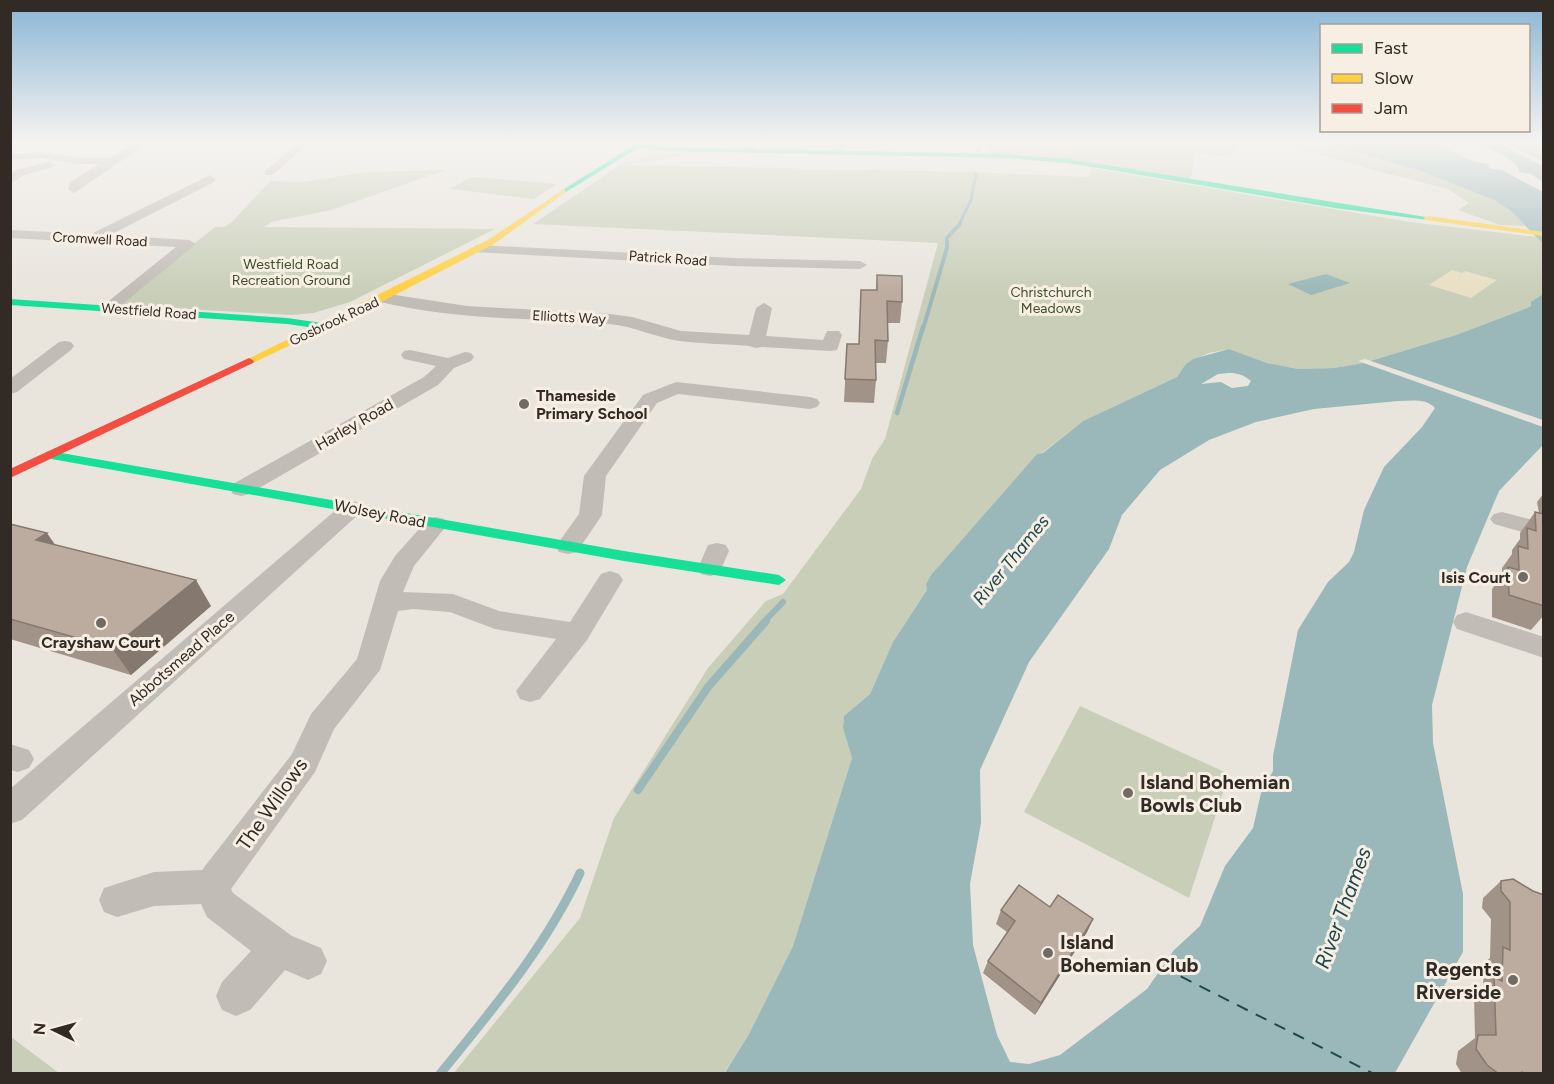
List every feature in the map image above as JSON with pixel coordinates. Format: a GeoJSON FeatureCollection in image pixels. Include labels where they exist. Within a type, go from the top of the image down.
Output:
{"type":"FeatureCollection","features":[{"type":"Feature","properties":{"kind":"street"},"geometry":{"type":"LineString","coordinates":[[92,239],[183,193]]}},
{"type":"Feature","properties":{"kind":"street","name":"Gosbrook Road"},"geometry":{"type":"LineString","coordinates":[[10,474],[382,298],[477,249],[513,228],[563,193]]}},
{"type":"Feature","properties":{"kind":"street"},"geometry":{"type":"LineString","coordinates":[[1256,193],[1538,234]]}},
{"type":"Feature","properties":{"kind":"street","name":"Cromwell Road"},"geometry":{"type":"LineString","coordinates":[[10,234],[189,244],[108,308]]}},
{"type":"Feature","properties":{"kind":"street","name":"Patrick Road"},"geometry":{"type":"LineString","coordinates":[[477,249],[726,262],[860,265]]}},
{"type":"Feature","properties":{"kind":"street","name":"Elliotts Way"},"geometry":{"type":"LineString","coordinates":[[382,298],[420,307],[463,312],[610,319],[632,322],[680,336],[756,343],[831,346]]}},
{"type":"Feature","properties":{"kind":"street","name":"Westfield Road"},"geometry":{"type":"LineString","coordinates":[[10,302],[287,321],[322,326]]}},
{"type":"Feature","properties":{"kind":"street"},"geometry":{"type":"LineString","coordinates":[[756,343],[762,313],[780,320]]}},
{"type":"Feature","properties":{"kind":"street","name":"Westfield Road"},"geometry":{"type":"LineString","coordinates":[[287,321],[346,315]]}},
{"type":"Feature","properties":{"kind":"street"},"geometry":{"type":"LineString","coordinates":[[10,388],[65,346]]}},
{"type":"Feature","properties":{"kind":"street","name":"Harley Road"},"geometry":{"type":"LineString","coordinates":[[241,489],[431,381],[457,361],[410,355]]}},
{"type":"Feature","properties":{"kind":"street"},"geometry":{"type":"LineString","coordinates":[[568,546],[590,515],[595,476],[650,399],[676,387],[798,405]]}},
{"type":"Feature","properties":{"kind":"street","name":"Wolsey Road"},"geometry":{"type":"LineString","coordinates":[[51,455],[568,546],[713,560],[779,580]]}},
{"type":"Feature","properties":{"kind":"street","name":"Abbotsmead Place"},"geometry":{"type":"LineString","coordinates":[[10,810],[352,508]]}},
{"type":"Feature","properties":{"kind":"street"},"geometry":{"type":"LineString","coordinates":[[1502,519],[1544,531]]}},
{"type":"Feature","properties":{"kind":"street","name":"The Willows"},"geometry":{"type":"LineString","coordinates":[[212,887],[304,763],[322,723],[370,663],[393,581],[404,562],[436,524]]}},
{"type":"Feature","properties":{"kind":"street"},"geometry":{"type":"LineString","coordinates":[[530,691],[577,633],[610,580]]}},
{"type":"Feature","properties":{"kind":"street"},"geometry":{"type":"LineString","coordinates":[[386,603],[413,600],[453,603],[495,620],[577,633]]}},
{"type":"Feature","properties":{"kind":"street"},"geometry":{"type":"LineString","coordinates":[[1466,622],[1544,648]]}},
{"type":"Feature","properties":{"kind":"street"},"geometry":{"type":"LineString","coordinates":[[117,900],[154,889],[212,887],[220,906],[293,955],[236,996]]}},
{"type":"Feature","properties":{"kind":"green space","name":"Westfield Road Recreation Ground"},"geometry":{"type":"Polygon","coordinates":[[[259,193],[381,193],[331,210],[271,222],[264,227],[495,229],[350,302],[313,313],[292,315],[117,305],[215,227],[224,227],[232,222],[259,193]]]}},
{"type":"Feature","properties":{"kind":"green space"},"geometry":{"type":"Polygon","coordinates":[[[480,193],[544,193],[534,199],[480,193]]]}},
{"type":"Feature","properties":{"kind":"green space","name":"Christchurch Meadows"},"geometry":{"type":"Polygon","coordinates":[[[579,193],[1236,193],[1410,222],[1536,237],[1543,244],[1543,294],[1531,302],[1531,306],[1527,308],[1456,335],[1365,363],[1334,368],[1298,369],[1267,363],[1229,349],[1209,353],[1185,365],[1177,377],[1083,421],[1042,453],[1037,454],[931,575],[926,584],[927,590],[893,642],[870,694],[844,716],[843,728],[852,758],[793,946],[749,1034],[724,1073],[453,1074],[580,918],[614,818],[708,668],[766,601],[783,594],[861,489],[872,459],[885,439],[938,243],[533,224],[579,193]]]}},
{"type":"Feature","properties":{"kind":"green space"},"geometry":{"type":"Polygon","coordinates":[[[1453,193],[1475,193],[1494,200],[1511,211],[1525,226],[1500,225],[1458,210],[1469,203],[1453,193]]]}},
{"type":"Feature","properties":{"kind":"green space","name":"Island Bohemian Bowls Club"},"geometry":{"type":"Polygon","coordinates":[[[1080,706],[1229,774],[1189,898],[1024,812],[1080,706]]]}},
{"type":"Feature","properties":{"kind":"green space"},"geometry":{"type":"Polygon","coordinates":[[[11,1037],[59,1073],[11,1073],[11,1037]]]}},
{"type":"Feature","properties":{"kind":"sand"},"geometry":{"type":"Polygon","coordinates":[[[1452,270],[1462,273],[1465,271],[1497,280],[1471,298],[1429,285],[1452,270]]]}},
{"type":"Feature","properties":{"kind":"water"},"geometry":{"type":"Polygon","coordinates":[[[1475,193],[1543,193],[1543,244],[1511,211],[1494,200],[1475,193]]]}},
{"type":"Feature","properties":{"kind":"water"},"geometry":{"type":"Polygon","coordinates":[[[1326,274],[1350,283],[1311,295],[1288,284],[1326,274]]]}},
{"type":"Feature","properties":{"kind":"water","name":"River Thames"},"geometry":{"type":"Polygon","coordinates":[[[1543,294],[1543,445],[1499,491],[1467,567],[1432,705],[1433,743],[1463,894],[1463,952],[1395,1073],[724,1074],[749,1034],[793,946],[852,758],[843,728],[844,716],[870,694],[893,642],[927,590],[926,584],[931,575],[1037,454],[1043,453],[1083,421],[1177,377],[1185,365],[1193,359],[1229,349],[1267,363],[1298,369],[1334,368],[1364,363],[1456,335],[1527,308],[1531,306],[1531,302],[1543,294]],[[1218,374],[1201,384],[1221,382],[1232,388],[1248,386],[1251,381],[1241,375],[1218,374]],[[1398,401],[1314,409],[1256,422],[1209,440],[1160,470],[1122,515],[1109,549],[1029,662],[980,770],[981,823],[970,884],[973,945],[997,1035],[1010,1062],[1029,1064],[1060,1055],[1147,989],[1174,950],[1200,926],[1225,866],[1253,828],[1261,793],[1273,771],[1273,756],[1298,630],[1328,582],[1349,562],[1354,552],[1364,510],[1384,467],[1422,427],[1435,408],[1423,401],[1398,401]]]}},
{"type":"Feature","properties":{"kind":"pier"},"geometry":{"type":"Polygon","coordinates":[[[1365,359],[1543,420],[1543,427],[1358,361],[1365,359]]]}},
{"type":"Feature","properties":{"kind":"building"},"geometry":{"type":"Polygon","coordinates":[[[877,275],[902,276],[902,302],[887,301],[888,341],[875,340],[876,380],[845,379],[847,344],[859,344],[861,290],[877,290],[877,275]]]}},
{"type":"Feature","properties":{"kind":"building"},"geometry":{"type":"Polygon","coordinates":[[[1535,512],[1544,514],[1544,606],[1509,595],[1508,567],[1519,570],[1518,546],[1528,549],[1527,528],[1536,531],[1535,512]]]}},
{"type":"Feature","properties":{"kind":"building","name":"Crayshaw Court"},"geometry":{"type":"Polygon","coordinates":[[[10,524],[47,533],[36,540],[196,580],[112,648],[10,619],[10,524]]]}},
{"type":"Feature","properties":{"kind":"building","name":"Regents Riverside"},"geometry":{"type":"Polygon","coordinates":[[[1513,879],[1544,895],[1544,1074],[1522,1072],[1499,1074],[1487,1065],[1476,1049],[1478,1035],[1496,1035],[1494,977],[1502,981],[1503,947],[1510,950],[1510,902],[1501,891],[1501,881],[1513,879]]]}},
{"type":"Feature","properties":{"kind":"building","name":"Island Bohemian Club"},"geometry":{"type":"Polygon","coordinates":[[[1019,885],[1050,907],[1058,895],[1093,919],[1041,1003],[988,961],[1015,921],[1001,910],[1019,885]]]}},
{"type":"Feature","properties":{"kind":"waterway"},"geometry":{"type":"LineString","coordinates":[[959,225],[972,193]]}},
{"type":"Feature","properties":{"kind":"waterway"},"geometry":{"type":"LineString","coordinates":[[923,329],[947,248],[947,238],[960,224]]}},
{"type":"Feature","properties":{"kind":"waterway"},"geometry":{"type":"LineString","coordinates":[[897,413],[923,327]]}},
{"type":"Feature","properties":{"kind":"waterway"},"geometry":{"type":"LineString","coordinates":[[764,622],[783,602]]}},
{"type":"Feature","properties":{"kind":"waterway"},"geometry":{"type":"LineString","coordinates":[[638,790],[708,687],[766,621]]}},
{"type":"Feature","properties":{"kind":"waterway"},"geometry":{"type":"LineString","coordinates":[[440,1074],[534,953],[566,901],[580,873]]}},
{"type":"Feature","properties":{"kind":"ferry route"},"geometry":{"type":"LineString","coordinates":[[1162,967],[1374,1074]]}},
{"type":"Feature","properties":{"kind":"traffic: fast"},"geometry":{"type":"LineString","coordinates":[[1256,193],[1428,218]]}},
{"type":"Feature","properties":{"kind":"traffic: fast"},"geometry":{"type":"LineString","coordinates":[[10,302],[287,321],[322,326]]}},
{"type":"Feature","properties":{"kind":"traffic: fast"},"geometry":{"type":"LineString","coordinates":[[50,455],[624,556],[779,580]]}},
{"type":"Feature","properties":{"kind":"traffic: slow"},"geometry":{"type":"LineString","coordinates":[[249,361],[382,298],[491,242],[562,193]]}},
{"type":"Feature","properties":{"kind":"traffic: slow"},"geometry":{"type":"LineString","coordinates":[[1428,218],[1544,234]]}},
{"type":"Feature","properties":{"kind":"traffic: jam"},"geometry":{"type":"LineString","coordinates":[[10,474],[249,361]]}},
{"type":"Feature","properties":{"kind":"place","name":"Thameside Primary School"},"geometry":{"type":"Point","coordinates":[524,404]}},
{"type":"Feature","properties":{"kind":"place","name":"Isis Court"},"geometry":{"type":"Point","coordinates":[1523,577]}},
{"type":"Feature","properties":{"kind":"place","name":"Crayshaw Court"},"geometry":{"type":"Point","coordinates":[101,623]}},
{"type":"Feature","properties":{"kind":"place","name":"Island Bohemian Bowls Club"},"geometry":{"type":"Point","coordinates":[1128,793]}},
{"type":"Feature","properties":{"kind":"place","name":"Island Bohemian Club"},"geometry":{"type":"Point","coordinates":[1048,953]}},
{"type":"Feature","properties":{"kind":"place","name":"Regents Riverside"},"geometry":{"type":"Point","coordinates":[1513,980]}}]}
